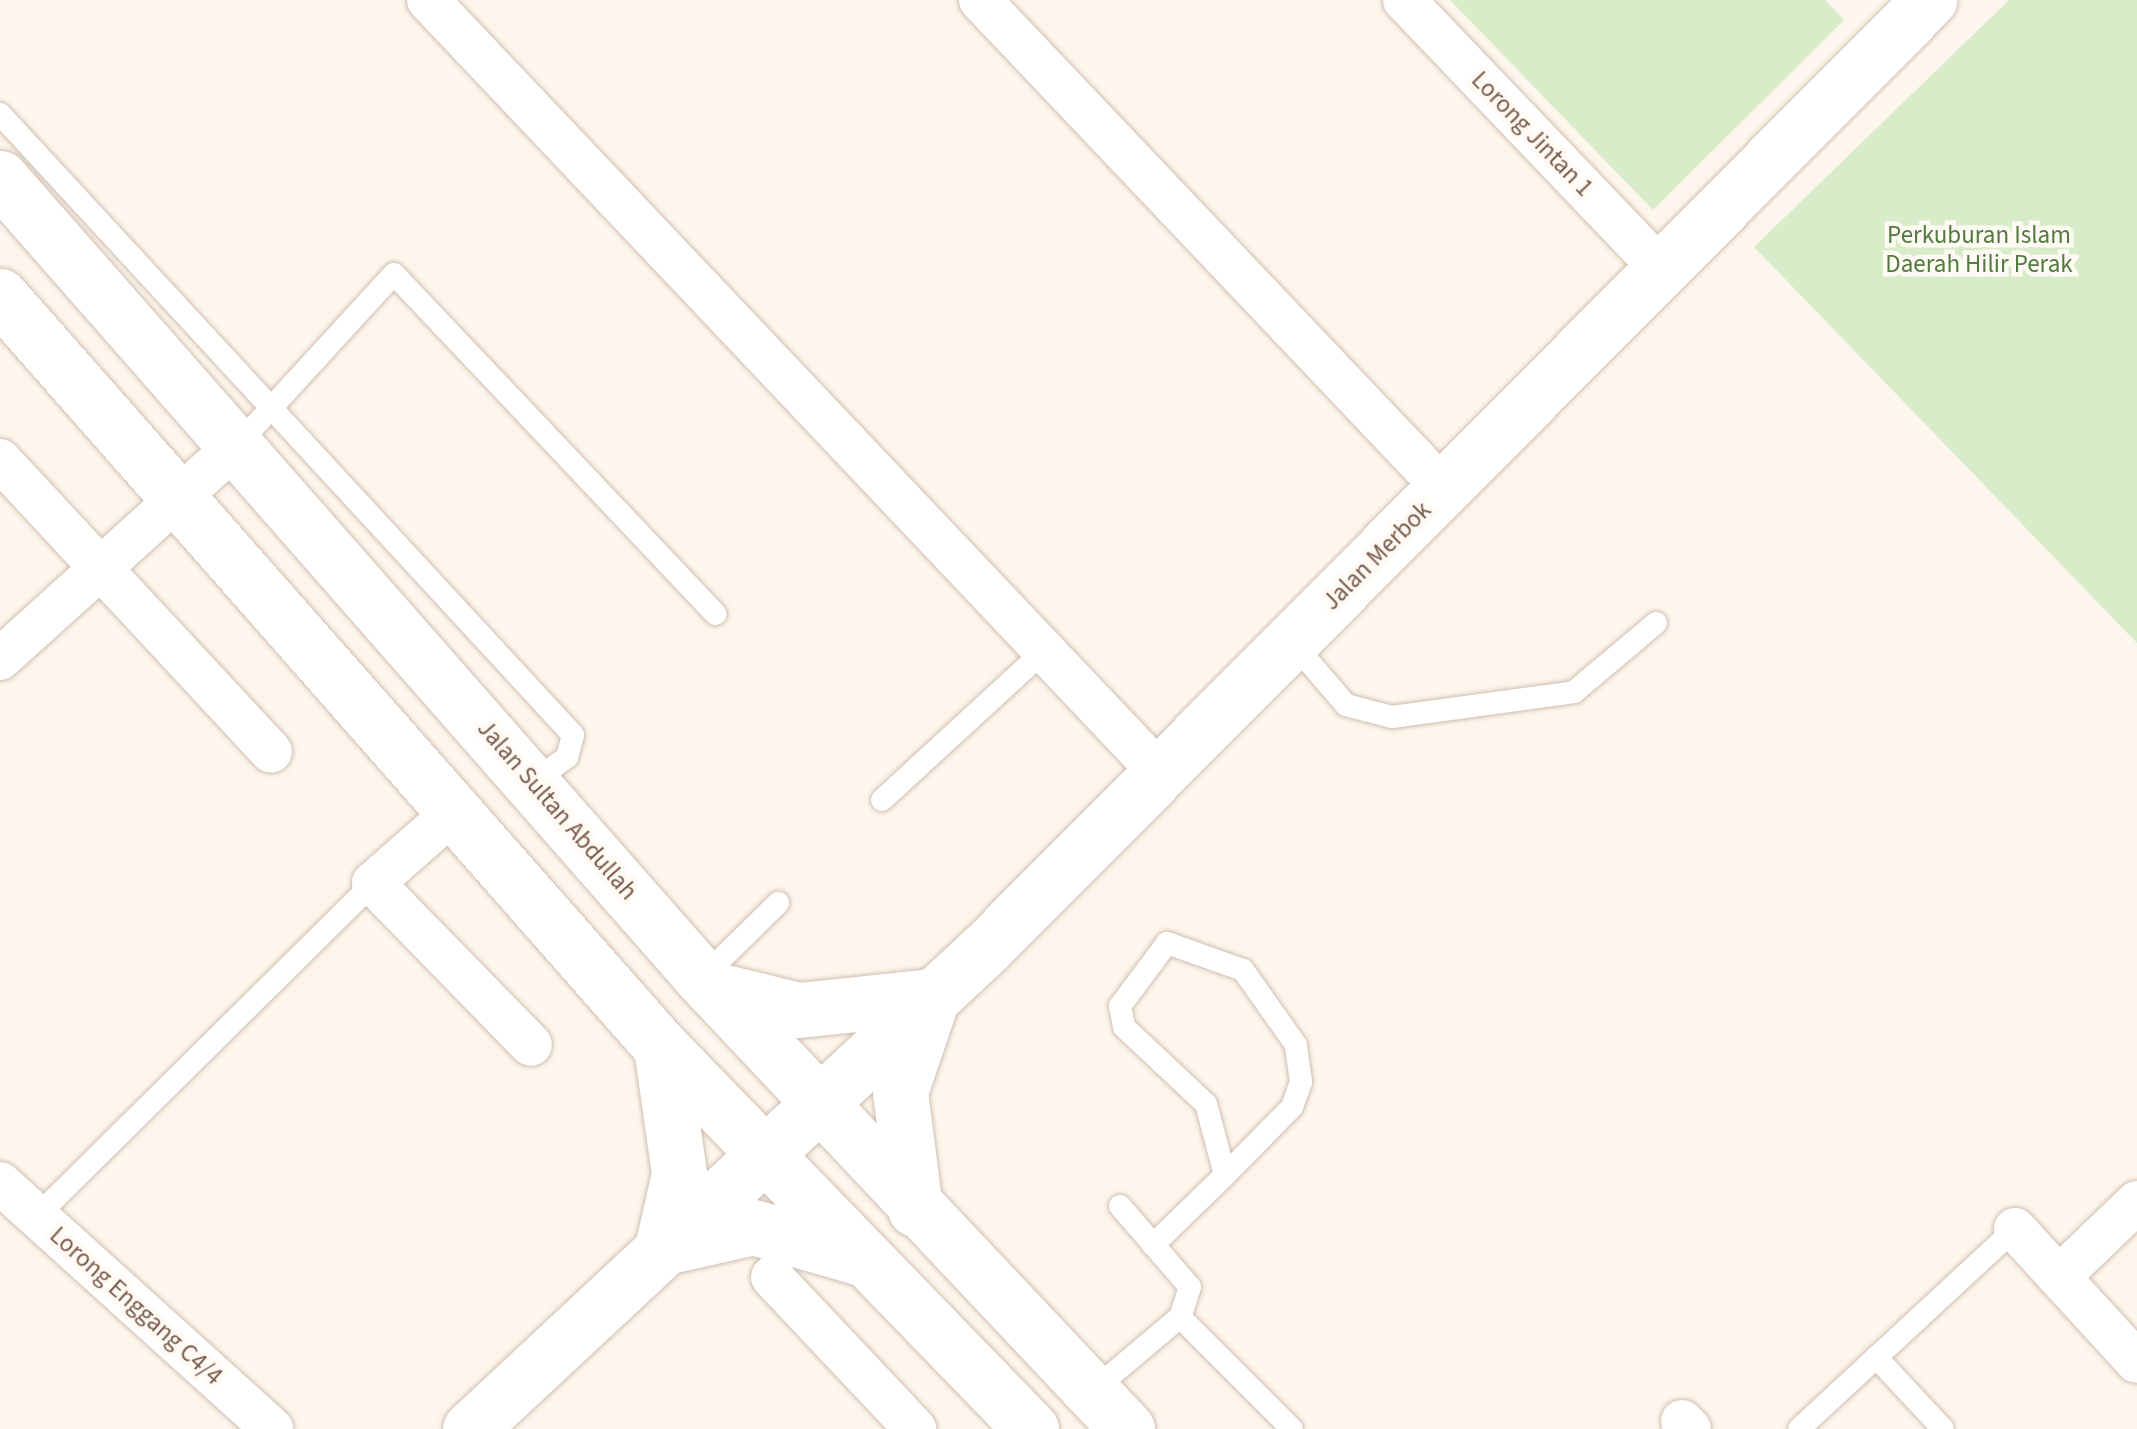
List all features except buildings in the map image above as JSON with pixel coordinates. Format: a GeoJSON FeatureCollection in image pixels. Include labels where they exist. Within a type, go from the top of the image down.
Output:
{"type":"FeatureCollection","features":[{"type":"Feature","properties":{"kind":"main road","name":"Jalan Merbok"},"geometry":{"type":"LineString","coordinates":[[470,1429],[933,996],[1161,774],[1929,0]]}},
{"type":"Feature","properties":{"kind":"main road","name":"Jalan Sultan Abdullah"},"geometry":{"type":"LineString","coordinates":[[0,178],[256,425],[533,782],[707,983],[914,1209],[1109,1410]]}},
{"type":"Feature","properties":{"kind":"main road"},"geometry":{"type":"LineString","coordinates":[[0,296],[20,337],[177,498],[661,1047],[1031,1429]]}},
{"type":"Feature","properties":{"kind":"main road"},"geometry":{"type":"LineString","coordinates":[[707,983],[817,1011],[933,996],[900,1092],[914,1209]]}},
{"type":"Feature","properties":{"kind":"main road"},"geometry":{"type":"LineString","coordinates":[[661,1047],[680,1174],[662,1248],[753,1226],[872,1262]]}},
{"type":"Feature","properties":{"kind":"street"},"geometry":{"type":"LineString","coordinates":[[428,0],[1161,774]]}},
{"type":"Feature","properties":{"kind":"street"},"geometry":{"type":"LineString","coordinates":[[980,0],[1444,488]]}},
{"type":"Feature","properties":{"kind":"street","name":"Lorong Jintan 1"},"geometry":{"type":"LineString","coordinates":[[1404,0],[1660,268]]}},
{"type":"Feature","properties":{"kind":"street"},"geometry":{"type":"LineString","coordinates":[[0,658],[256,425]]}},
{"type":"Feature","properties":{"kind":"street"},"geometry":{"type":"LineString","coordinates":[[0,460],[271,752]]}},
{"type":"Feature","properties":{"kind":"street"},"geometry":{"type":"LineString","coordinates":[[455,811],[373,883],[531,1045]]}},
{"type":"Feature","properties":{"kind":"street","name":"Lorong Enggang C4/4"},"geometry":{"type":"LineString","coordinates":[[0,1182],[272,1429]]}},
{"type":"Feature","properties":{"kind":"street"},"geometry":{"type":"LineString","coordinates":[[2058,1277],[2137,1202]]}},
{"type":"Feature","properties":{"kind":"street"},"geometry":{"type":"LineString","coordinates":[[2015,1229],[2137,1362]]}},
{"type":"Feature","properties":{"kind":"street"},"geometry":{"type":"LineString","coordinates":[[772,1277],[915,1429]]}},
{"type":"Feature","properties":{"kind":"lane"},"geometry":{"type":"LineString","coordinates":[[0,114],[256,425],[394,274],[715,614]]}},
{"type":"Feature","properties":{"kind":"lane"},"geometry":{"type":"LineString","coordinates":[[1292,642],[1346,706],[1392,717],[1574,692],[1656,623]]}},
{"type":"Feature","properties":{"kind":"lane"},"geometry":{"type":"LineString","coordinates":[[882,800],[1044,651]]}},
{"type":"Feature","properties":{"kind":"lane"},"geometry":{"type":"LineString","coordinates":[[36,1216],[373,883]]}},
{"type":"Feature","properties":{"kind":"lane"},"geometry":{"type":"LineString","coordinates":[[707,983],[778,903]]}},
{"type":"Feature","properties":{"kind":"lane"},"geometry":{"type":"LineString","coordinates":[[1153,1244],[1225,1175],[1292,1107],[1301,1082],[1296,1046],[1243,970],[1167,943],[1147,958],[1120,1006],[1124,1027],[1206,1104],[1225,1175]]}},
{"type":"Feature","properties":{"kind":"lane"},"geometry":{"type":"LineString","coordinates":[[1109,1410],[1180,1317],[1190,1287],[1120,1206]]}},
{"type":"Feature","properties":{"kind":"lane"},"geometry":{"type":"LineString","coordinates":[[1799,1429],[2015,1229]]}},
{"type":"Feature","properties":{"kind":"lane"},"geometry":{"type":"LineString","coordinates":[[1180,1317],[1292,1429]]}},
{"type":"Feature","properties":{"kind":"lane"},"geometry":{"type":"LineString","coordinates":[[1876,1358],[1944,1429]]}},
{"type":"Feature","properties":{"kind":"green space"},"geometry":{"type":"Polygon","coordinates":[[[1450,0],[1825,0],[1844,20],[1653,210],[1450,0]]]}},
{"type":"Feature","properties":{"kind":"green space","name":"Perkuburan Islam Daerah Hilir Perak"},"geometry":{"type":"Polygon","coordinates":[[[2009,0],[2137,0],[2137,643],[1754,247],[2009,0]]]}}]}
